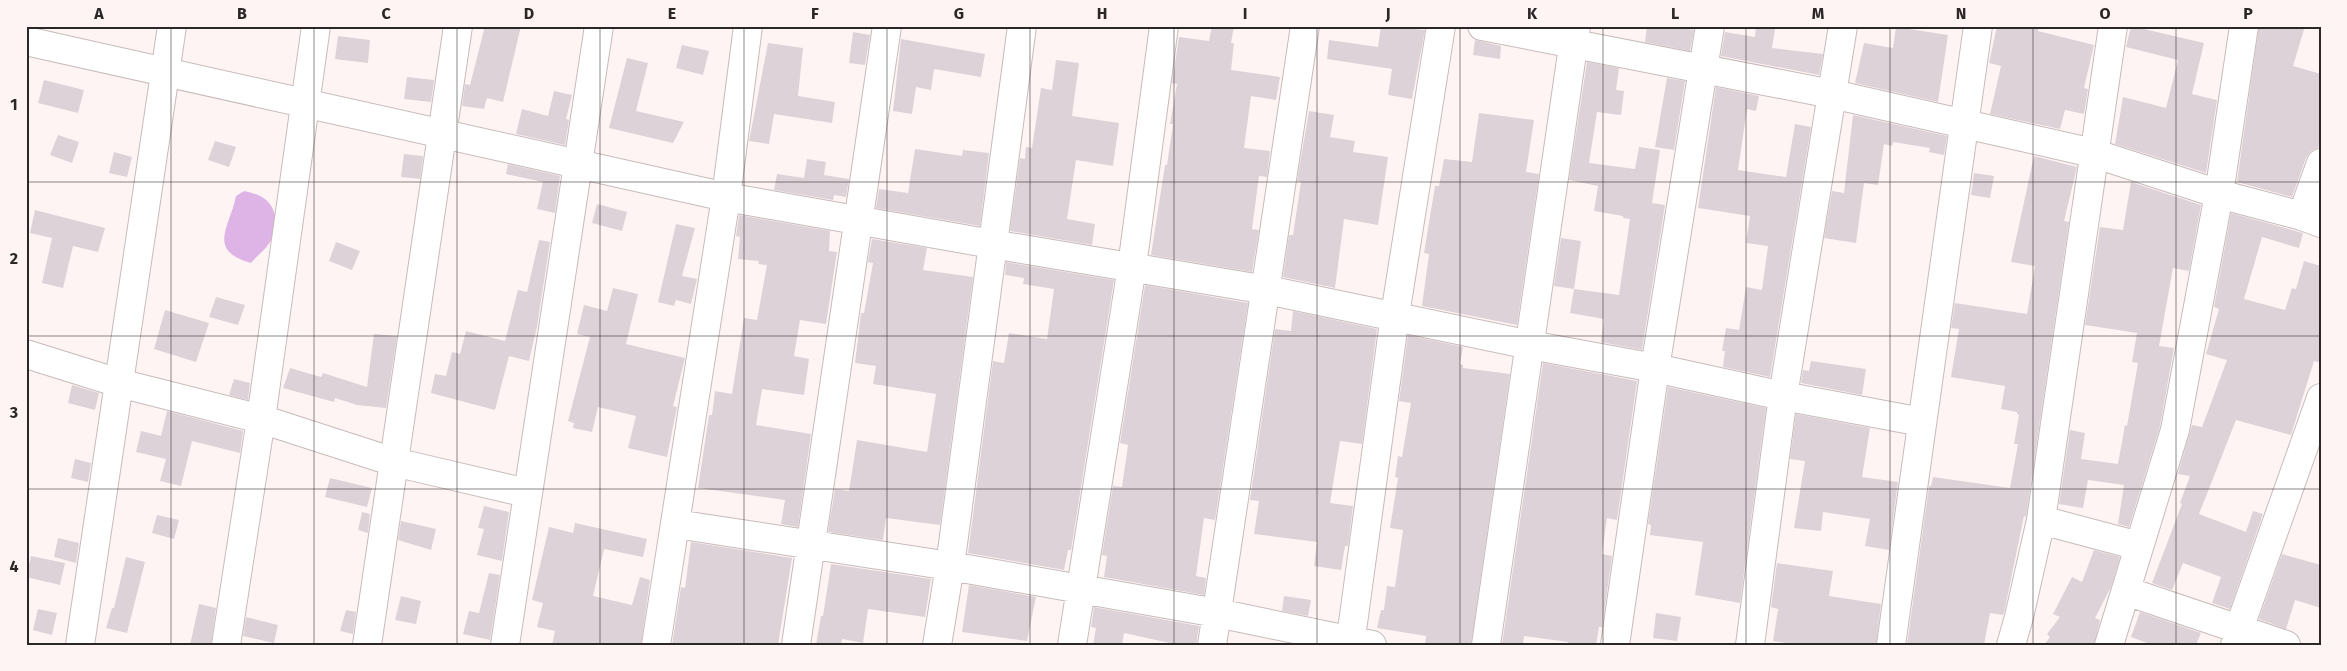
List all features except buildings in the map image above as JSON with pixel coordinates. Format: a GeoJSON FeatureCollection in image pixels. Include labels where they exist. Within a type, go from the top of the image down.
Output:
{"type":"FeatureCollection","features":[{"type":"Feature","properties":{"kind":"street"},"geometry":{"type":"LineString","coordinates":[[80,645],[172,26]]}},
{"type":"Feature","properties":{"kind":"street"},"geometry":{"type":"LineString","coordinates":[[226,645],[261,419],[316,26]]}},
{"type":"Feature","properties":{"kind":"street"},"geometry":{"type":"LineString","coordinates":[[367,645],[458,26]]}},
{"type":"Feature","properties":{"kind":"street"},"geometry":{"type":"LineString","coordinates":[[505,645],[599,26]]}},
{"type":"Feature","properties":{"kind":"street"},"geometry":{"type":"LineString","coordinates":[[656,645],[726,197],[748,26]]}},
{"type":"Feature","properties":{"kind":"street"},"geometry":{"type":"LineString","coordinates":[[796,645],[887,26]]}},
{"type":"Feature","properties":{"kind":"street"},"geometry":{"type":"LineString","coordinates":[[937,645],[950,566],[1022,26]]}},
{"type":"Feature","properties":{"kind":"street"},"geometry":{"type":"LineString","coordinates":[[1072,645],[1132,266],[1164,26]]}},
{"type":"Feature","properties":{"kind":"street"},"geometry":{"type":"LineString","coordinates":[[1212,645],[1267,290],[1305,26]]}},
{"type":"Feature","properties":{"kind":"street"},"geometry":{"type":"LineString","coordinates":[[676,524],[950,566],[1217,613],[1358,643],[1395,315],[1441,26]]}},
{"type":"Feature","properties":{"kind":"street"},"geometry":{"type":"LineString","coordinates":[[1482,26],[1575,35],[1704,69],[1832,94],[2093,153],[2219,194],[2311,219],[2321,163]]}},
{"type":"Feature","properties":{"kind":"street"},"geometry":{"type":"LineString","coordinates":[[1615,645],[1655,368],[1710,26]]}},
{"type":"Feature","properties":{"kind":"street"},"geometry":{"type":"LineString","coordinates":[[1750,645],[1783,396],[1843,26]]}},
{"type":"Feature","properties":{"kind":"street"},"geometry":{"type":"LineString","coordinates":[[1891,645],[1978,26]]}},
{"type":"Feature","properties":{"kind":"street"},"geometry":{"type":"LineString","coordinates":[[2011,645],[2041,520],[2112,26]]}},
{"type":"Feature","properties":{"kind":"street"},"geometry":{"type":"LineString","coordinates":[[2109,645],[2175,430],[2219,194],[2244,26]]}},
{"type":"Feature","properties":{"kind":"street"},"geometry":{"type":"LineString","coordinates":[[1486,645],[1575,35]]}},
{"type":"Feature","properties":{"kind":"street"},"geometry":{"type":"LineString","coordinates":[[28,43],[305,102],[726,197],[1267,290],[1395,315],[1530,345],[1655,368],[1783,396],[1922,422]]}},
{"type":"Feature","properties":{"kind":"street"},"geometry":{"type":"LineString","coordinates":[[26,354],[119,383],[261,419],[394,462],[527,493]]}},
{"type":"Feature","properties":{"kind":"street"},"geometry":{"type":"LineString","coordinates":[[2237,637],[2321,398]]}},
{"type":"Feature","properties":{"kind":"street"},"geometry":{"type":"LineString","coordinates":[[2041,520],[2139,546]]}},
{"type":"Feature","properties":{"kind":"street"},"geometry":{"type":"LineString","coordinates":[[2126,591],[2237,637],[2286,645]]}},
{"type":"Feature","properties":{"kind":"shaded area"},"geometry":{"type":"Polygon","coordinates":[[[244,191],[266,200],[275,213],[276,220],[269,243],[251,263],[237,258],[229,251],[225,244],[224,236],[236,196],[244,191]]]}}]}
